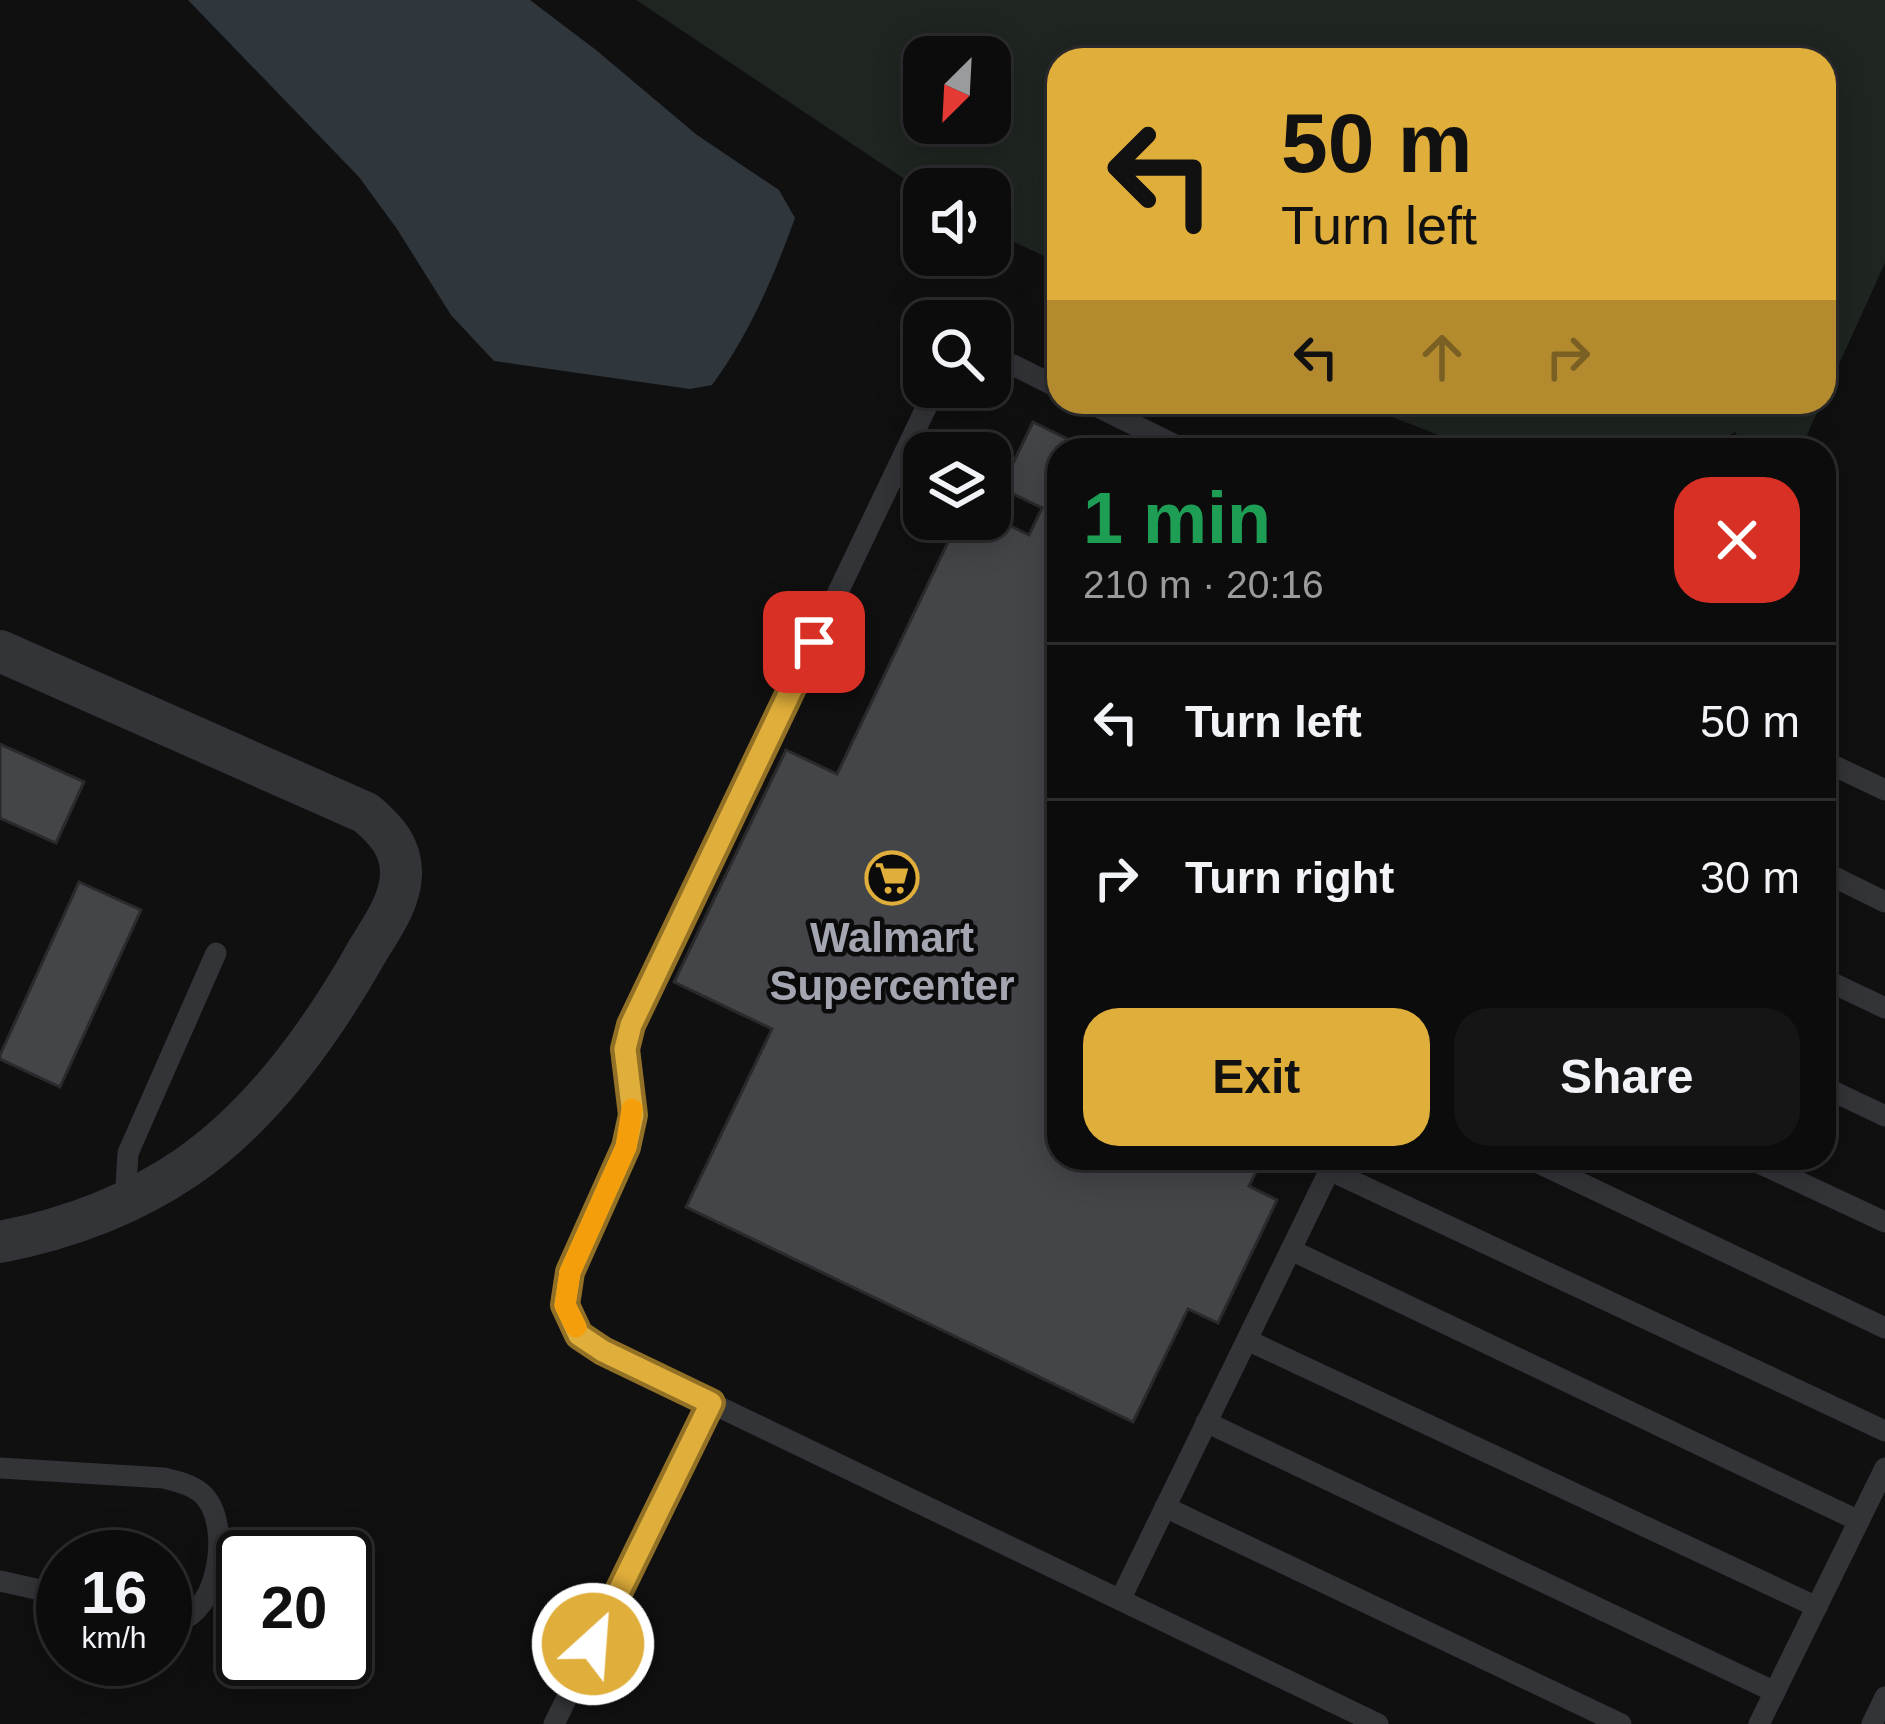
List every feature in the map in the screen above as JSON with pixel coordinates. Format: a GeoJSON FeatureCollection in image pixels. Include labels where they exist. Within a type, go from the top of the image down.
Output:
{"type":"FeatureCollection","features":[{"type":"Feature","properties":{"kind":"street"},"geometry":{"type":"LineString","coordinates":[[0,651],[366,814],[384,828],[397,848],[401,871],[388,916],[344,993],[293,1064],[209,1151],[125,1203],[75,1223],[0,1242]]}},
{"type":"Feature","properties":{"kind":"lane"},"geometry":{"type":"LineString","coordinates":[[1011,364],[1047,382]]}},
{"type":"Feature","properties":{"kind":"lane"},"geometry":{"type":"LineString","coordinates":[[927,408],[631,1025],[625,1049],[633,1115],[626,1147],[570,1272],[565,1305],[579,1335],[603,1351],[1378,1724]]}},
{"type":"Feature","properties":{"kind":"lane"},"geometry":{"type":"LineString","coordinates":[[1112,414],[1161,438]]}},
{"type":"Feature","properties":{"kind":"lane"},"geometry":{"type":"LineString","coordinates":[[1836,767],[1885,790]]}},
{"type":"Feature","properties":{"kind":"lane"},"geometry":{"type":"LineString","coordinates":[[1836,878],[1885,902]]}},
{"type":"Feature","properties":{"kind":"lane"},"geometry":{"type":"LineString","coordinates":[[125,1203],[128,1154],[216,953]]}},
{"type":"Feature","properties":{"kind":"lane"},"geometry":{"type":"LineString","coordinates":[[1836,986],[1885,1008]]}},
{"type":"Feature","properties":{"kind":"lane"},"geometry":{"type":"LineString","coordinates":[[1836,1093],[1885,1116]]}},
{"type":"Feature","properties":{"kind":"lane"},"geometry":{"type":"LineString","coordinates":[[1121,1598],[1329,1170]]}},
{"type":"Feature","properties":{"kind":"lane"},"geometry":{"type":"LineString","coordinates":[[1344,1170],[1885,1431]]}},
{"type":"Feature","properties":{"kind":"lane"},"geometry":{"type":"LineString","coordinates":[[1553,1170],[1885,1328]]}},
{"type":"Feature","properties":{"kind":"lane"},"geometry":{"type":"LineString","coordinates":[[1774,1170],[1885,1222]]}},
{"type":"Feature","properties":{"kind":"lane"},"geometry":{"type":"LineString","coordinates":[[1291,1250],[1859,1521]]}},
{"type":"Feature","properties":{"kind":"lane"},"geometry":{"type":"LineString","coordinates":[[1246,1340],[1816,1607]]}},
{"type":"Feature","properties":{"kind":"lane"},"geometry":{"type":"LineString","coordinates":[[554,1724],[711,1403]]}},
{"type":"Feature","properties":{"kind":"lane"},"geometry":{"type":"LineString","coordinates":[[1206,1422],[1775,1692]]}},
{"type":"Feature","properties":{"kind":"lane"},"geometry":{"type":"LineString","coordinates":[[0,1468],[164,1478],[200,1492],[218,1519],[221,1537],[212,1580],[192,1616]]}},
{"type":"Feature","properties":{"kind":"lane"},"geometry":{"type":"LineString","coordinates":[[1760,1724],[1885,1468]]}},
{"type":"Feature","properties":{"kind":"lane"},"geometry":{"type":"LineString","coordinates":[[1165,1508],[1621,1724]]}},
{"type":"Feature","properties":{"kind":"lane"},"geometry":{"type":"LineString","coordinates":[[0,1580],[36,1589]]}},
{"type":"Feature","properties":{"kind":"lane"},"geometry":{"type":"LineString","coordinates":[[1872,1724],[1885,1697]]}},
{"type":"Feature","properties":{"kind":"shaded area"},"geometry":{"type":"Polygon","coordinates":[[[188,0],[530,0],[697,135],[779,190],[795,218],[760,305],[712,385],[690,389],[494,361],[451,315],[359,177],[188,0]]]}},
{"type":"Feature","properties":{"kind":"shaded area"},"geometry":{"type":"Polygon","coordinates":[[[636,0],[1885,0],[1885,263],[1836,371],[1836,48],[1047,48],[1047,257],[1011,241],[1011,168],[903,168],[903,178],[636,0]]]}},
{"type":"Feature","properties":{"kind":"shaded area"},"geometry":{"type":"Polygon","coordinates":[[[1385,414],[1816,414],[1806,438],[1736,438],[1736,432],[1723,438],[1446,438],[1385,414]]]}},
{"type":"Feature","properties":{"kind":"building","name":"Walmart Supercenter"},"geometry":{"type":"Polygon","coordinates":[[[1033,422],[1066,438],[1047,438],[1047,1170],[1257,1170],[1249,1186],[1277,1200],[1218,1323],[1188,1309],[1133,1422],[686,1207],[772,1029],[674,982],[786,750],[837,774],[949,540],[1011,540],[1011,526],[1029,535],[1042,508],[1011,493],[1011,467],[1033,422]]]}},
{"type":"Feature","properties":{"kind":"building"},"geometry":{"type":"Polygon","coordinates":[[[0,744],[84,782],[56,843],[0,818],[0,744]]]}},
{"type":"Feature","properties":{"kind":"building"},"geometry":{"type":"Polygon","coordinates":[[[79,882],[141,910],[60,1087],[0,1055],[79,882]]]}},
{"type":"Feature","properties":{"kind":"slow traffic"},"geometry":{"type":"LineString","coordinates":[[576,1327],[565,1305],[570,1272],[626,1147],[632,1109]]}},
{"type":"Feature","properties":{"kind":"place","name":"Walmart Supercenter"},"geometry":{"type":"Point","coordinates":[892,878]}},
{"type":"Feature","properties":{"kind":"route"},"geometry":{"type":"LineString","coordinates":[[593,1644],[711,1403],[579,1335],[565,1305],[570,1272],[626,1147],[633,1115],[625,1049],[631,1025],[814,642]]}}]}
